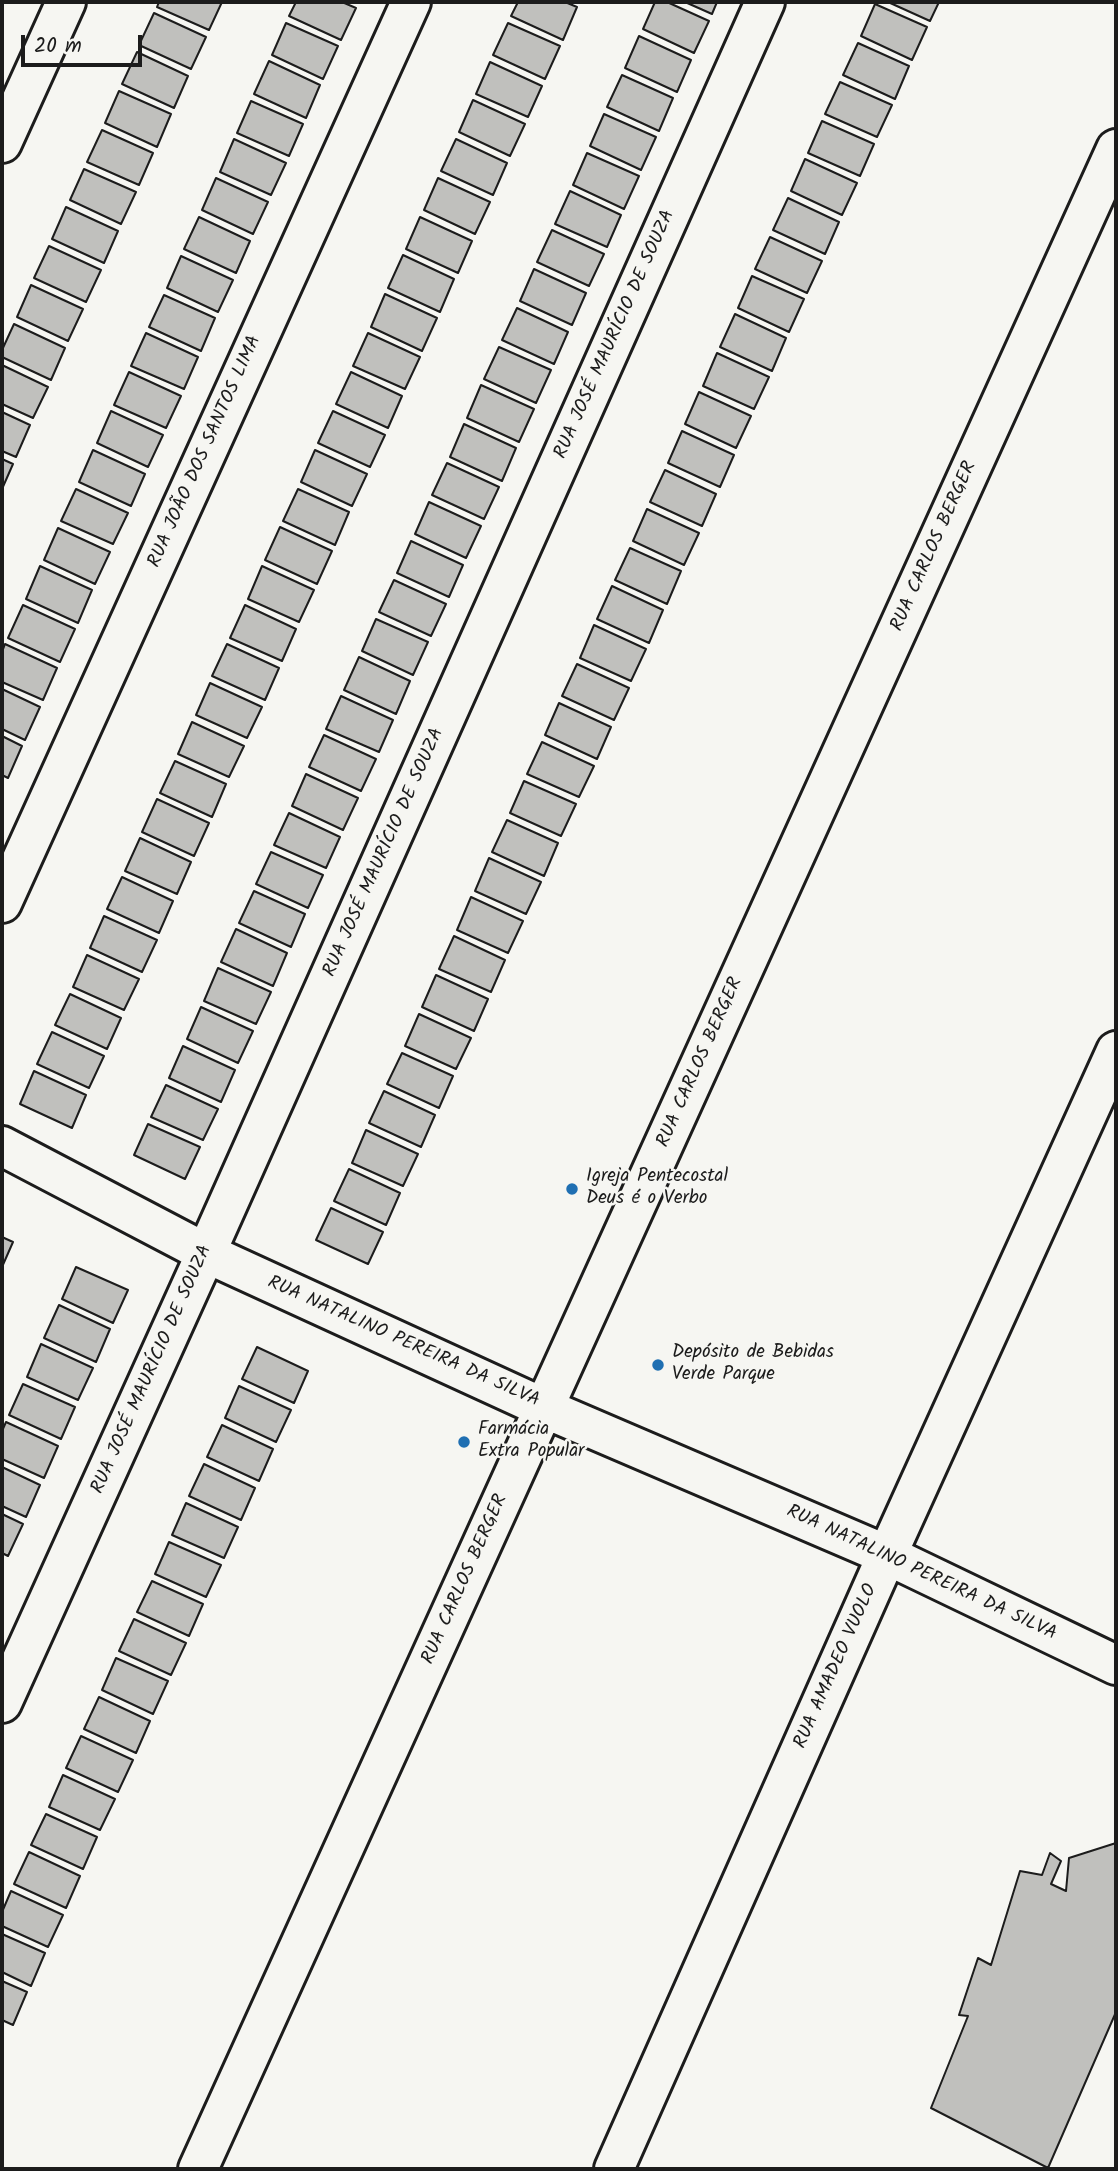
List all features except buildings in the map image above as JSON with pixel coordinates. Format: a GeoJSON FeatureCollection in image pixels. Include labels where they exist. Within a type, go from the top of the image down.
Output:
{"type":"FeatureCollection","features":[{"type":"Feature","properties":{"kind":"street"},"geometry":{"type":"LineString","coordinates":[[2,143],[66,2]]}},
{"type":"Feature","properties":{"kind":"street","name":"RUA JOÃO DOS SANTOS LIMA"},"geometry":{"type":"LineString","coordinates":[[2,902],[411,2]]}},
{"type":"Feature","properties":{"kind":"street","name":"RUA JOSÉ MAURÍCIO DE SOUZA"},"geometry":{"type":"LineString","coordinates":[[2,1703],[765,2]]}},
{"type":"Feature","properties":{"kind":"street","name":"RUA CARLOS BERGER"},"geometry":{"type":"LineString","coordinates":[[198,2169],[1116,149]]}},
{"type":"Feature","properties":{"kind":"street","name":"RUA AMADEO VUOLO"},"geometry":{"type":"LineString","coordinates":[[614,2169],[887,1555],[1116,1051]]}},
{"type":"Feature","properties":{"kind":"street","name":"RUA NATALINO PEREIRA DA SILVA"},"geometry":{"type":"LineString","coordinates":[[2,1146],[206,1253],[544,1408],[887,1555],[1116,1665]]}},
{"type":"Feature","properties":{"kind":"place","name":"Igreja Pentecostal Deus é o Verbo"},"geometry":{"type":"Point","coordinates":[572,1189]}},
{"type":"Feature","properties":{"kind":"place","name":"Depósito de Bebidas Verde Parque"},"geometry":{"type":"Point","coordinates":[658,1365]}},
{"type":"Feature","properties":{"kind":"place","name":"Farmácia Extra Popular"},"geometry":{"type":"Point","coordinates":[464,1442]}}]}
